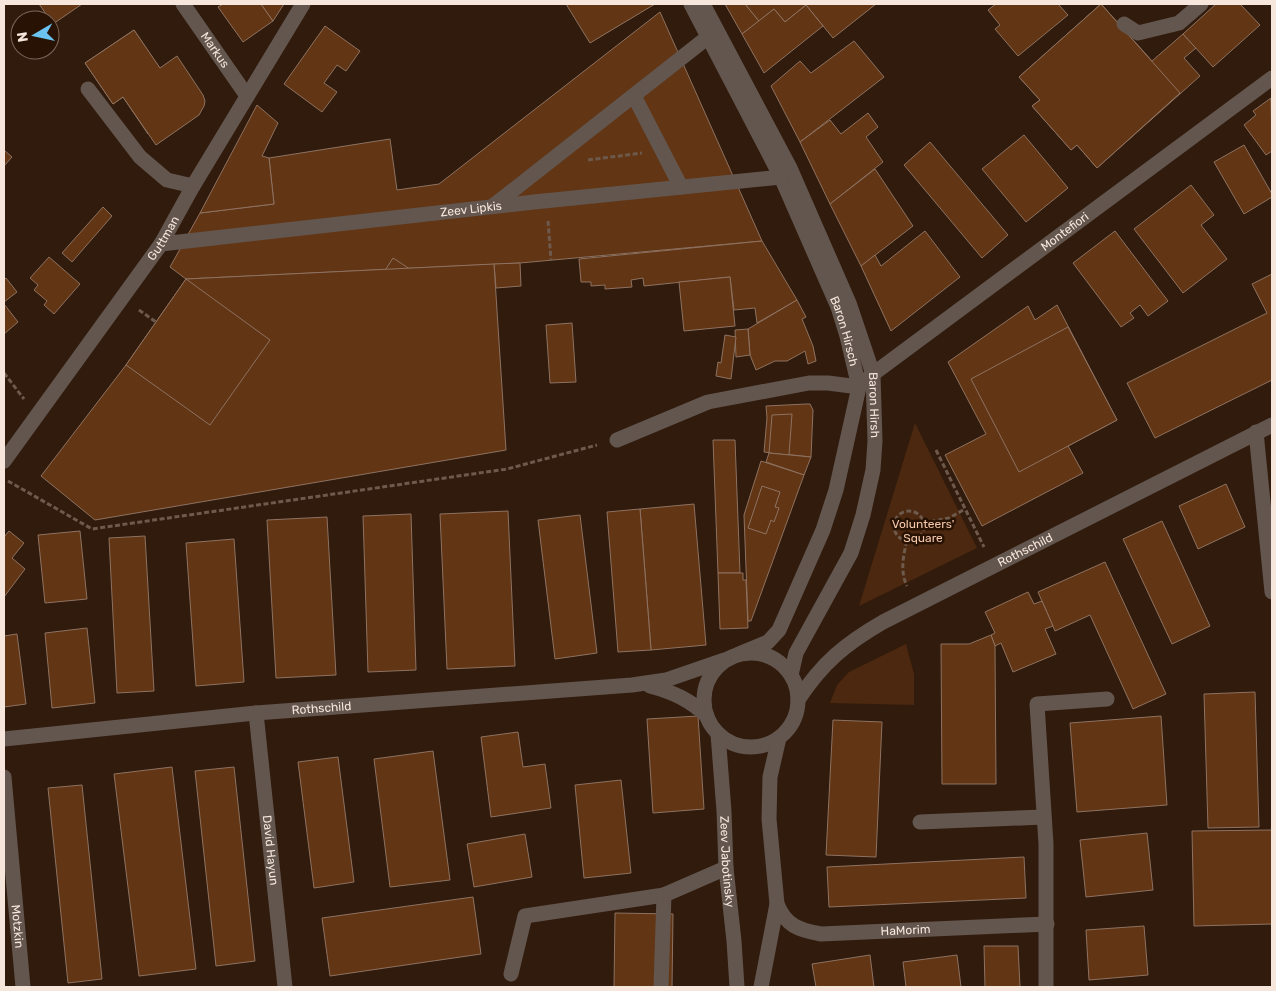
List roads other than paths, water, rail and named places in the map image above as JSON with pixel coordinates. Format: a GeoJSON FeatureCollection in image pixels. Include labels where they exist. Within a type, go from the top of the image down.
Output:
{"type":"FeatureCollection","features":[{"type":"Feature","properties":{"kind":"street","name":"Markus"},"geometry":{"type":"LineString","coordinates":[[183,4],[247,96]]}},
{"type":"Feature","properties":{"kind":"street","name":"Guttman"},"geometry":{"type":"LineString","coordinates":[[4,460],[162,244],[193,186],[303,4]]}},
{"type":"Feature","properties":{"kind":"street","name":"Baron Hirsch"},"geometry":{"type":"LineString","coordinates":[[691,4],[781,177],[838,307],[859,387],[836,490],[822,530],[779,630],[768,642],[739,654]]}},
{"type":"Feature","properties":{"kind":"street","name":"Baron Hirsh"},"geometry":{"type":"LineString","coordinates":[[703,4],[790,168],[849,303],[873,374],[875,441],[872,470],[863,515],[851,553],[796,653],[791,675]]}},
{"type":"Feature","properties":{"kind":"street"},"geometry":{"type":"LineString","coordinates":[[1124,24],[1138,33],[1179,23],[1201,4]]}},
{"type":"Feature","properties":{"kind":"street"},"geometry":{"type":"LineString","coordinates":[[493,206],[708,37]]}},
{"type":"Feature","properties":{"kind":"street","name":"Montefiori"},"geometry":{"type":"LineString","coordinates":[[859,387],[873,374],[1272,78]]}},
{"type":"Feature","properties":{"kind":"street"},"geometry":{"type":"LineString","coordinates":[[88,90],[140,157],[167,180],[193,186]]}},
{"type":"Feature","properties":{"kind":"street"},"geometry":{"type":"LineString","coordinates":[[634,96],[681,187]]}},
{"type":"Feature","properties":{"kind":"street","name":"Zeev Lipkis"},"geometry":{"type":"LineString","coordinates":[[162,244],[493,206],[781,177]]}},
{"type":"Feature","properties":{"kind":"street"},"geometry":{"type":"LineString","coordinates":[[524,182],[540,201]]}},
{"type":"Feature","properties":{"kind":"street"},"geometry":{"type":"LineString","coordinates":[[617,440],[708,402],[809,383],[859,387]]}},
{"type":"Feature","properties":{"kind":"street","name":"Rothschild"},"geometry":{"type":"LineString","coordinates":[[798,700],[822,666],[864,633],[917,604],[1272,425]]}},
{"type":"Feature","properties":{"kind":"street"},"geometry":{"type":"LineString","coordinates":[[1256,432],[1272,592]]}},
{"type":"Feature","properties":{"kind":"street"},"geometry":{"type":"LineString","coordinates":[[754,652],[765,654],[784,665],[791,675],[796,686],[798,700],[796,715],[789,728],[779,738],[755,747],[729,743],[710,724],[704,698],[706,685],[713,671],[724,660],[739,654],[754,652]]}},
{"type":"Feature","properties":{"kind":"street","name":"Rothschild"},"geometry":{"type":"LineString","coordinates":[[4,739],[256,712],[639,684],[666,680],[724,660]]}},
{"type":"Feature","properties":{"kind":"street","name":"Rothschild"},"geometry":{"type":"LineString","coordinates":[[639,684],[668,690],[696,706],[707,716]]}},
{"type":"Feature","properties":{"kind":"street"},"geometry":{"type":"LineString","coordinates":[[1046,987],[1046,844],[1037,704],[1107,699]]}},
{"type":"Feature","properties":{"kind":"street","name":"David Hayun"},"geometry":{"type":"LineString","coordinates":[[256,712],[285,987]]}},
{"type":"Feature","properties":{"kind":"street","name":"Zeev Jabotinsky"},"geometry":{"type":"LineString","coordinates":[[718,734],[726,868],[737,987]]}},
{"type":"Feature","properties":{"kind":"street"},"geometry":{"type":"LineString","coordinates":[[761,987],[777,904],[769,820],[770,778],[779,738]]}},
{"type":"Feature","properties":{"kind":"street","name":"Motzkin"},"geometry":{"type":"LineString","coordinates":[[4,777],[20,987]]}},
{"type":"Feature","properties":{"kind":"street"},"geometry":{"type":"LineString","coordinates":[[920,822],[1044,816]]}},
{"type":"Feature","properties":{"kind":"street"},"geometry":{"type":"LineString","coordinates":[[511,974],[525,916],[664,894],[726,868]]}},
{"type":"Feature","properties":{"kind":"street"},"geometry":{"type":"LineString","coordinates":[[661,987],[664,894]]}},
{"type":"Feature","properties":{"kind":"street","name":"HaMorim"},"geometry":{"type":"LineString","coordinates":[[777,904],[782,917],[792,925],[803,931],[821,934],[1047,924]]}},
{"type":"Feature","properties":{"kind":"park label","name":"Volunteers' Square"},"geometry":{"type":"Point","coordinates":[923,531]}}]}
